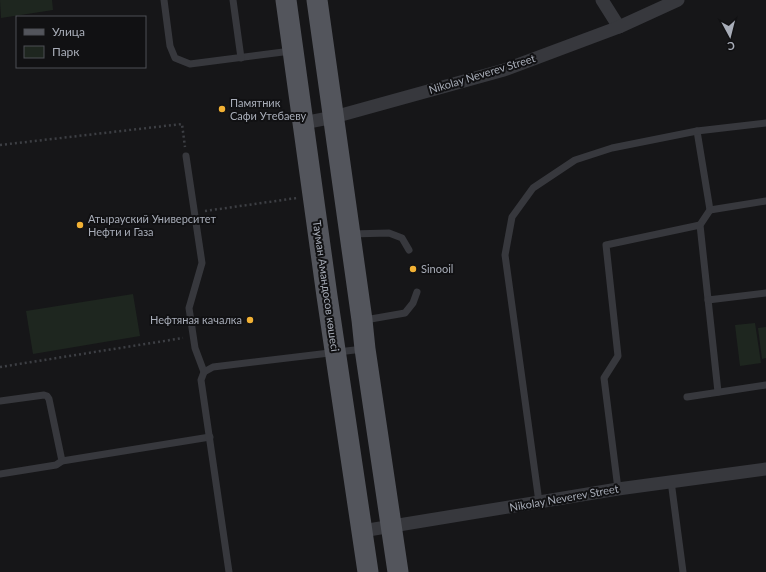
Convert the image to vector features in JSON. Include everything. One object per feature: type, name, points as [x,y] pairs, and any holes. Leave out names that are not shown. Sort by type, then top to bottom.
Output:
[{"type":"main road","name":"Тауман Амандосов көшесі","points":[[286,0],[313,197],[368,572]]},
{"type":"main road","points":[[317,0],[365,349],[398,572]]},
{"type":"street","points":[[602,0],[619,27]]},
{"type":"street","name":"Nikolay Neverev Street","points":[[303,123],[334,117],[504,70],[619,27],[678,0]]},
{"type":"street","name":"Nikolay Neverev Street","points":[[362,531],[618,489],[766,469]]},
{"type":"lane","points":[[164,0],[170,46],[175,58],[190,64],[293,51]]},
{"type":"lane","points":[[233,0],[242,58]]},
{"type":"lane","points":[[540,502],[505,255],[512,217],[533,188],[575,160],[612,148],[697,131],[766,123]]},
{"type":"lane","points":[[697,131],[710,210],[700,226],[718,392]]},
{"type":"lane","points":[[186,156],[202,263],[189,308],[195,348],[204,372]]},
{"type":"lane","points":[[710,210],[766,201]]},
{"type":"lane","points":[[618,489],[604,378],[618,356],[606,245],[700,226]]},
{"type":"lane","points":[[350,234],[389,233],[402,238],[409,250]]},
{"type":"lane","points":[[362,320],[404,313],[413,303],[416,292]]},
{"type":"lane","points":[[708,300],[766,293]]},
{"type":"lane","points":[[229,572],[201,380],[204,372],[213,367],[336,354],[365,349]]},
{"type":"lane","points":[[687,397],[766,385]]},
{"type":"lane","points":[[0,401],[44,395],[47,396],[62,460]]},
{"type":"lane","points":[[0,474],[56,465],[62,460],[210,437]]},
{"type":"lane","points":[[671,481],[683,572]]},
{"type":"path","points":[[0,145],[182,124],[186,156]]},
{"type":"path","points":[[194,212],[276,200],[313,197]]},
{"type":"path","points":[[0,367],[194,336]]},
{"type":"green space","points":[[0,0],[52,0],[53,10],[1,18]]},
{"type":"green space","points":[[133,294],[140,336],[33,354],[26,311]]},
{"type":"green space","points":[[755,323],[761,363],[740,366],[735,325]]},
{"type":"green space","points":[[766,327],[766,358],[762,359],[758,328]]},
{"type":"place","name":"Памятник Сафи Утебаеву","points":[[222,109]]},
{"type":"place","name":"Атырауский Университет Нефти и Газа","points":[[80,225]]},
{"type":"place","name":"Sinooil","points":[[413,269]]},
{"type":"place","name":"Нефтяная качалка","points":[[250,320]]}]
